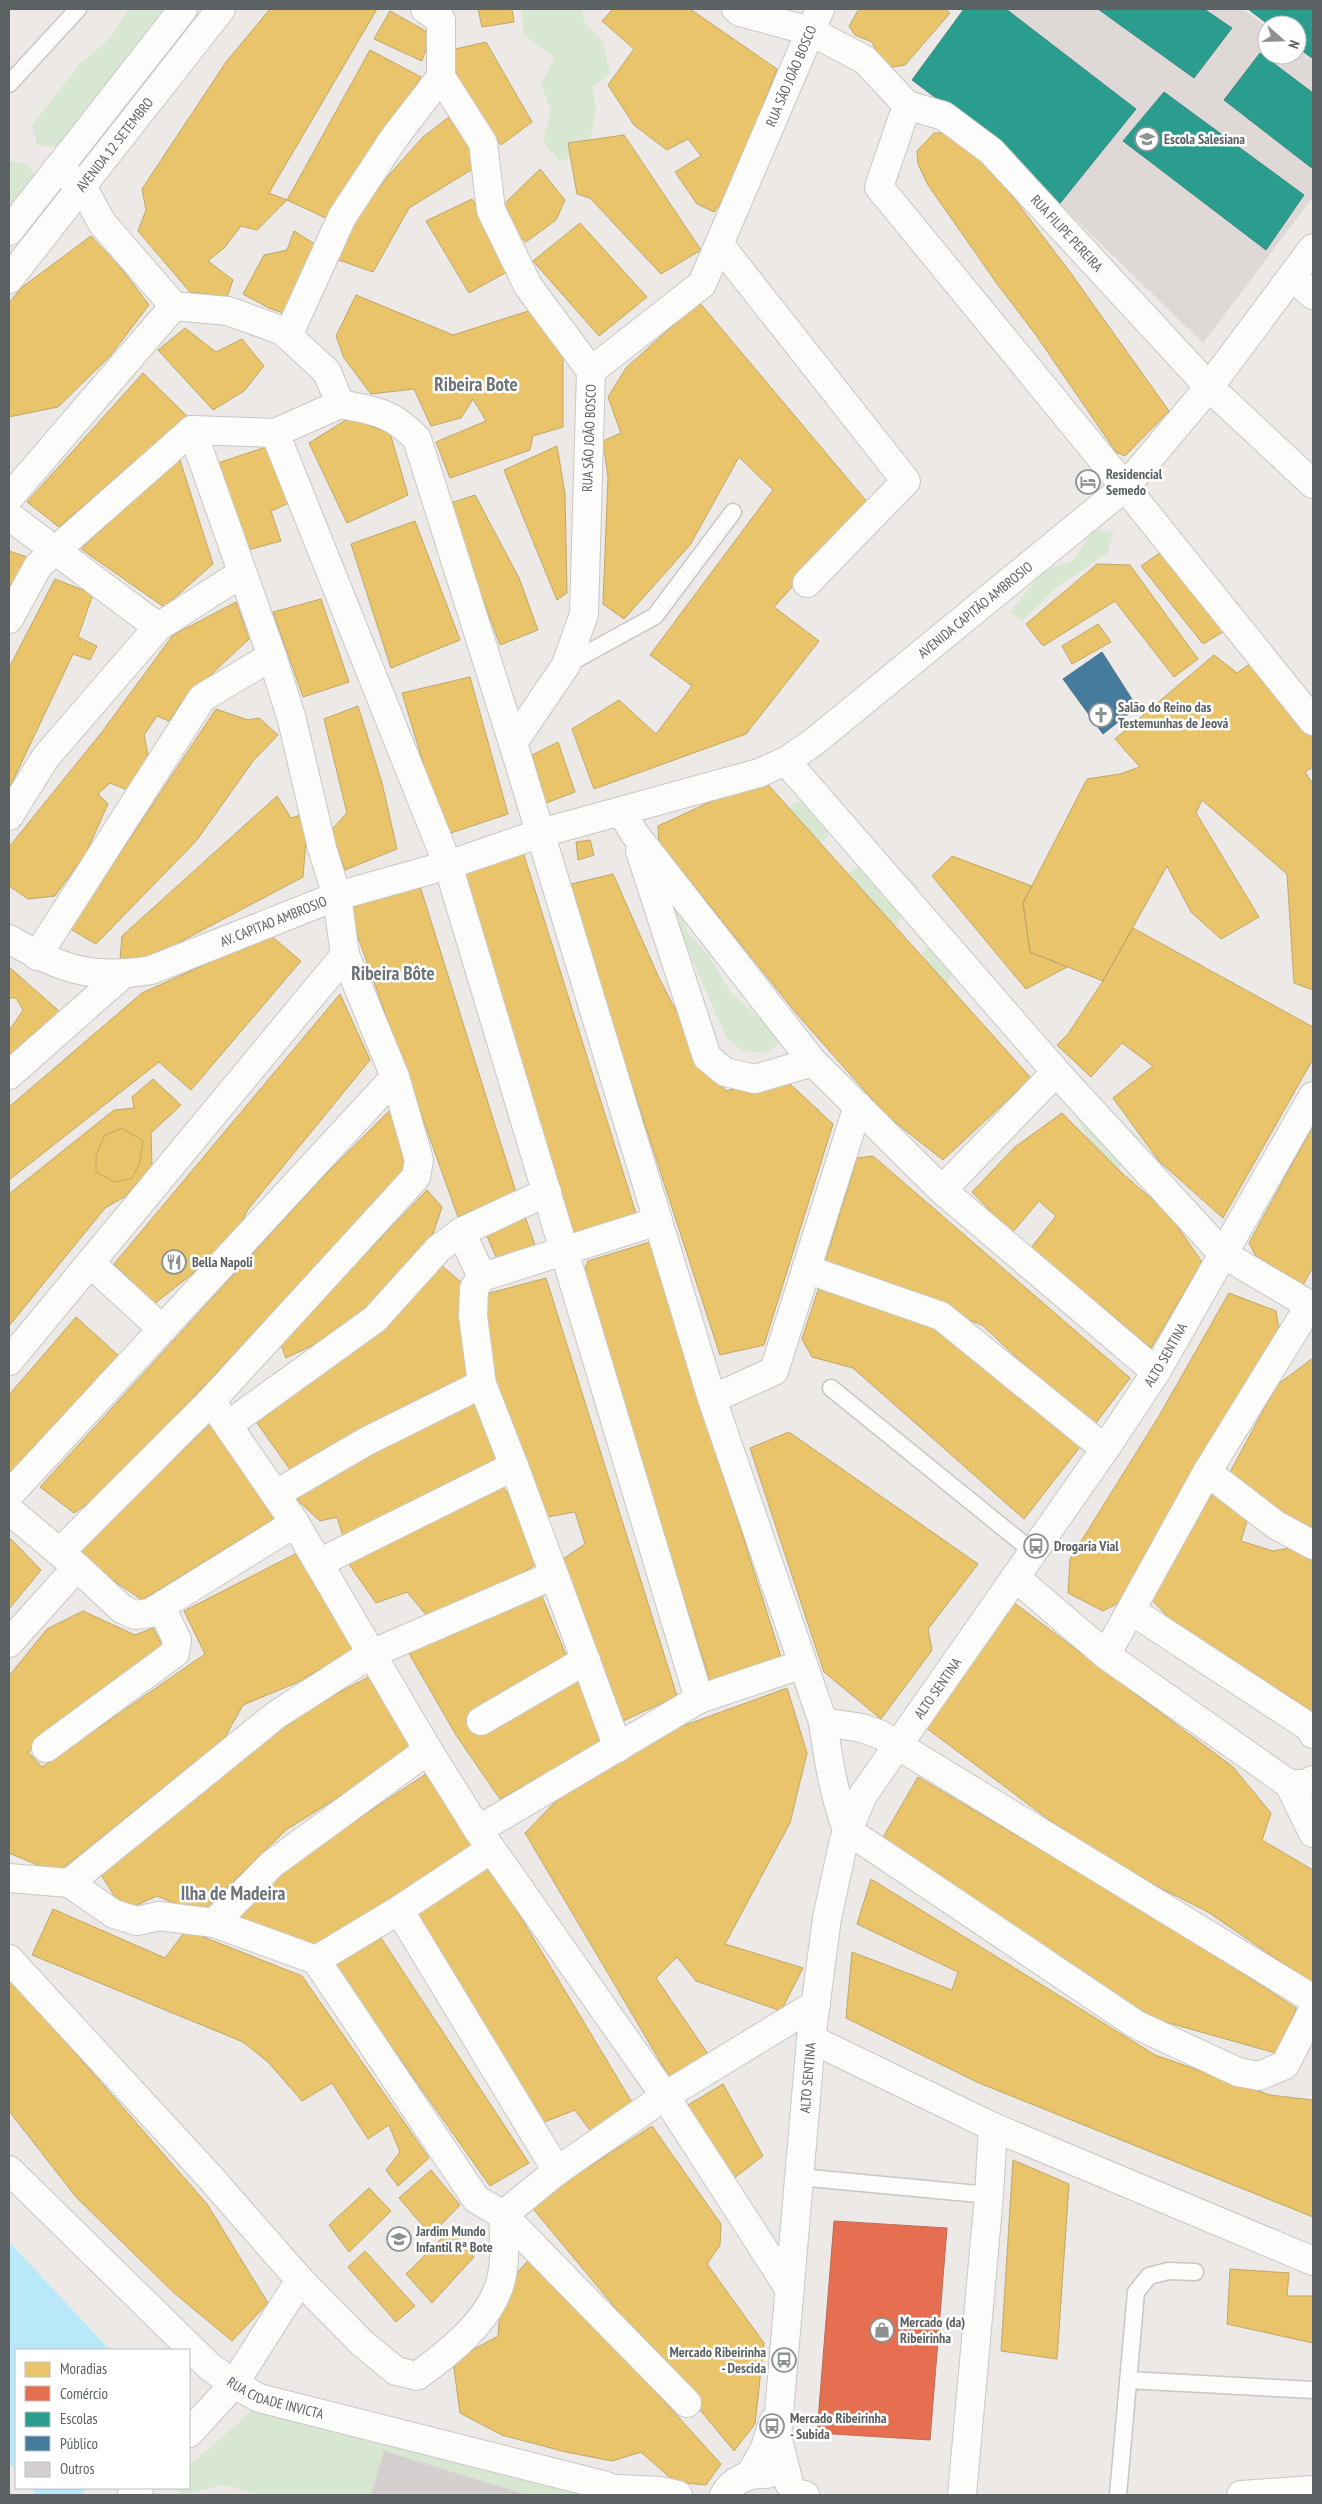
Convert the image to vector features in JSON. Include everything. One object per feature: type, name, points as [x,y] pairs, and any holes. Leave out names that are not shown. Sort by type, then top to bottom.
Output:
[{"type":"street","points":[[9,231],[183,9]]},
{"type":"street","name":"AVENIDA 12 SETEMBRO","points":[[9,279],[221,9]]},
{"type":"street","points":[[425,9],[441,20],[441,77],[483,143],[491,210],[528,286],[590,371]]},
{"type":"street","points":[[736,9],[740,12],[815,20],[865,60],[906,105],[879,187],[1125,487],[1313,721]]},
{"type":"street","name":"RUA SÃO JOÃO BOSCO","points":[[513,743],[566,665],[584,614],[590,371],[702,284],[815,20]]},
{"type":"street","points":[[288,336],[342,217],[394,138],[441,77]]},
{"type":"street","name":"RUA FILIPE PEREIRA","points":[[906,105],[944,116],[991,151],[1209,387],[1313,484]]},
{"type":"street","points":[[57,169],[82,186],[102,223],[174,306],[228,311],[283,331],[327,372],[340,404]]},
{"type":"street","points":[[719,244],[906,481],[806,583]]},
{"type":"street","name":"AVENIDA CAPITÃO AMBROSIO","points":[[541,832],[627,822],[759,773],[786,761],[815,742],[1125,487],[1209,387],[1293,278],[1313,248]]},
{"type":"street","points":[[1293,278],[1313,295]]},
{"type":"street","points":[[9,498],[174,306]]},
{"type":"street","points":[[9,619],[38,566],[192,430],[275,433],[340,404],[383,413],[402,423],[417,439],[513,743],[521,776],[541,832],[712,1399],[823,1722],[837,1803],[848,1830],[1137,2025],[1238,2072],[1259,2076],[1284,2066],[1313,2010]]},
{"type":"street","points":[[9,1643],[69,1559],[416,1177],[419,1160],[395,1077],[345,955],[337,896],[322,848],[292,720],[272,656],[192,430]]},
{"type":"street","points":[[275,433],[448,865],[699,1699]]},
{"type":"street","points":[[9,516],[19,526],[56,550],[158,627]]},
{"type":"street","points":[[9,816],[45,758],[158,627],[242,572]]},
{"type":"street","points":[[38,956],[202,698],[272,656]]},
{"type":"street","points":[[786,761],[1056,1072],[1223,1254],[1312,1304],[1207,1472],[1132,1611],[1106,1655]]},
{"type":"street","points":[[627,822],[813,1062],[942,1190],[1156,1372]]},
{"type":"street","points":[[627,822],[708,1057],[725,1072],[755,1079],[813,1062]]},
{"type":"street","name":"AV. CAPITAO AMBROSIO","points":[[9,939],[38,956],[76,971],[122,975],[151,970],[337,896],[448,865],[541,832]]},
{"type":"street","points":[[9,1361],[345,955]]},
{"type":"street","points":[[10,1073],[122,975]]},
{"type":"street","points":[[942,1190],[1056,1072]]},
{"type":"street","points":[[295,1523],[161,1607],[150,1613],[136,1615],[122,1609],[69,1559],[10,1510],[162,1329],[395,1077]]},
{"type":"street","name":"ALTO SENTINA","points":[[798,2492],[777,2436],[811,2039],[827,1918],[848,1830],[863,1795],[1105,1449],[1156,1372],[1313,1096]]},
{"type":"street","points":[[712,1399],[774,1371],[858,1106]]},
{"type":"street","points":[[228,1424],[375,1319],[438,1249],[461,1232],[547,1192]]},
{"type":"street","points":[[618,1748],[482,1384],[474,1316],[474,1288],[482,1277],[658,1221]]},
{"type":"street","points":[[461,1232],[482,1277]]},
{"type":"street","points":[[90,1263],[162,1329]]},
{"type":"street","points":[[806,1269],[941,1316],[1105,1449]]},
{"type":"street","points":[[276,1494],[367,1441],[482,1384]]},
{"type":"street","points":[[211,1401],[295,1523],[428,1750],[484,1840],[665,2096],[790,2290]]},
{"type":"street","points":[[319,1563],[514,1466]]},
{"type":"street","points":[[1207,1472],[1276,1525],[1313,1545]]},
{"type":"street","points":[[69,1883],[276,1715],[371,1654],[554,1575]]},
{"type":"street","points":[[1015,1577],[1106,1655],[1301,1782],[1313,1834]]},
{"type":"street","points":[[46,1748],[175,1652],[177,1640],[161,1607]]},
{"type":"street","points":[[1132,1611],[1309,1727],[1313,1734]]},
{"type":"street","points":[[481,1721],[586,1660]]},
{"type":"street","points":[[316,1960],[399,1910],[484,1840],[618,1748],[699,1699],[804,1664]]},
{"type":"street","points":[[823,1722],[862,1728],[881,1735],[1313,1999]]},
{"type":"street","points":[[214,1924],[272,1864],[428,1750]]},
{"type":"street","points":[[9,1878],[69,1883],[114,1914],[137,1921],[160,1916],[214,1924],[316,1960],[476,2199],[503,2215],[687,2403]]},
{"type":"street","points":[[399,1910],[557,2171]]},
{"type":"street","points":[[9,1959],[209,2176],[300,2280],[362,2343],[396,2371],[417,2376],[439,2360],[480,2320],[497,2292],[505,2250],[503,2215]]},
{"type":"street","points":[[503,2215],[557,2171],[665,2096],[816,2004]]},
{"type":"street","points":[[811,2039],[993,2126],[1313,2261]]},
{"type":"street","points":[[962,2495],[989,2195],[993,2126]]},
{"type":"street","name":"RUA CIDADE INVICTA","points":[[9,2170],[210,2367],[234,2384],[259,2398],[624,2492],[647,2490],[678,2495]]},
{"type":"street","points":[[190,2432],[234,2384],[300,2280]]},
{"type":"street","name":"ALTO SENTINA","points":[[750,2475],[771,2434],[784,2360]]},
{"type":"street","points":[[722,2494],[737,2481],[750,2475],[764,2474],[773,2476],[798,2492]]},
{"type":"street","points":[[1241,2495],[1313,2490]]},
{"type":"lane","points":[[9,84],[78,9]]},
{"type":"lane","points":[[566,665],[654,616],[733,512]]},
{"type":"lane","points":[[831,1388],[1032,1551]]},
{"type":"lane","points":[[799,2177],[989,2195]]},
{"type":"lane","points":[[1118,2495],[1136,2292],[1148,2276],[1168,2271],[1195,2272]]},
{"type":"lane","points":[[1128,2380],[1313,2390]]},
{"type":"shaded area","name":"Escola Salesiana","points":[[959,9],[1243,9],[1257,20],[1257,65],[1307,65],[1307,56],[1313,61],[1313,197],[1203,343],[1064,208],[912,80],[962,11]]},
{"type":"green space","points":[[128,9],[166,9],[81,130],[56,147],[37,145],[32,125],[79,65],[110,38]]},
{"type":"green space","points":[[522,9],[582,9],[584,22],[603,42],[610,73],[592,88],[596,110],[589,147],[561,162],[543,143],[551,110],[541,84],[555,58],[524,35]]},
{"type":"green space","points":[[9,161],[27,163],[37,180],[9,222]]},
{"type":"green space","points":[[1093,529],[1114,533],[1107,553],[1055,589],[1022,621],[1010,612],[1043,571],[1074,560]]},
{"type":"green space","points":[[829,793],[841,805],[825,840],[807,848],[782,823],[794,803]]},
{"type":"green space","points":[[888,857],[920,888],[896,926],[852,918],[841,891],[851,870]]},
{"type":"green space","points":[[674,897],[688,933],[709,956],[731,993],[769,1026],[781,1040],[768,1053],[742,1051],[726,1037],[684,940],[663,929],[650,915]]},
{"type":"green space","points":[[950,927],[965,948],[947,985],[930,980],[916,964],[925,949]]},
{"type":"green space","points":[[1094,1093],[1120,1122],[1141,1139],[1116,1172],[1095,1151],[1078,1120]]},
{"type":"green space","points":[[255,2408],[595,2495],[261,2495],[224,2485],[181,2495],[177,2489],[190,2489],[190,2465]]},
{"type":"water","points":[[9,2242],[109,2349],[15,2349],[15,2470],[9,2462]]},
{"type":"water","points":[[32,2489],[86,2489],[80,2495],[37,2495]]},
{"type":"building: Moradias","points":[[270,9],[377,9],[269,193],[287,200],[257,230],[241,226],[224,248],[208,261],[233,280],[227,297],[190,292],[138,231],[146,210],[142,189],[226,62]]},
{"type":"building: Moradias","points":[[478,9],[512,9],[514,22],[482,27]]},
{"type":"building: Moradias","points":[[613,9],[690,9],[777,69],[730,190],[714,212],[697,204],[675,172],[701,156],[688,139],[667,150],[634,125],[608,85],[634,49],[602,21]]},
{"type":"building: Moradias","points":[[859,9],[945,9],[950,13],[905,65],[893,67],[880,59],[872,42],[855,35],[849,26]]},
{"type":"building: Moradias","points":[[390,11],[431,34],[422,61],[374,39]]},
{"type":"building: Moradias","points":[[486,42],[532,122],[501,145],[458,82],[451,50]]},
{"type":"building: Moradias","points":[[370,50],[421,77],[330,220],[287,200]]},
{"type":"building: Moradias","points":[[454,113],[484,162],[409,208],[373,272],[336,259],[355,219],[389,175],[423,137]]},
{"type":"building: Moradias","points":[[934,133],[946,133],[990,167],[1070,272],[1169,411],[1125,456],[1116,452],[1036,335],[998,285],[928,185],[918,164],[917,151]]},
{"type":"building: Moradias","points":[[624,135],[701,250],[661,274],[590,198],[577,194],[568,143]]},
{"type":"building: Moradias","points":[[540,169],[565,200],[556,220],[526,242],[499,219],[501,207]]},
{"type":"building: Moradias","points":[[472,199],[514,268],[469,293],[426,221]]},
{"type":"building: Moradias","points":[[580,223],[647,297],[599,336],[533,261]]},
{"type":"building: Moradias","points":[[294,231],[318,246],[286,314],[269,308],[243,294],[264,255],[287,250]]},
{"type":"building: Moradias","points":[[91,236],[124,272],[149,305],[110,356],[58,407],[9,417],[9,303],[21,288]]},
{"type":"building: Moradias","points":[[356,295],[453,335],[541,307],[563,356],[563,427],[533,436],[530,450],[450,478],[436,442],[486,421],[473,399],[461,418],[431,426],[414,389],[371,394],[344,358],[336,336]]},
{"type":"building: Moradias","points":[[699,302],[868,503],[774,607],[819,641],[746,734],[594,789],[572,729],[619,700],[656,734],[692,686],[650,655],[773,490],[739,457],[690,545],[624,619],[603,604],[608,477],[603,441],[621,433],[608,397],[626,368]]},
{"type":"building: Moradias","points":[[185,328],[216,352],[242,339],[264,366],[244,391],[213,410],[158,350]]},
{"type":"building: Moradias","points":[[143,373],[187,416],[59,527],[27,502]]},
{"type":"building: Moradias","points":[[349,418],[390,433],[408,495],[347,523],[309,443]]},
{"type":"building: Moradias","points":[[557,446],[565,494],[567,593],[557,600],[504,470]]},
{"type":"building: Moradias","points":[[266,447],[289,503],[271,511],[281,541],[244,551],[218,463]]},
{"type":"building: Moradias","points":[[179,457],[213,564],[164,607],[81,549]]},
{"type":"building: Moradias","points":[[475,495],[519,578],[538,630],[500,645],[448,504]]},
{"type":"building: Moradias","points":[[415,521],[460,640],[391,668],[351,544]]},
{"type":"building: Moradias","points":[[1164,550],[1231,627],[1203,644],[1141,566]]},
{"type":"building: Moradias","points":[[9,551],[27,557],[9,591]]},
{"type":"building: Moradias","points":[[1097,564],[1130,565],[1198,659],[1174,677],[1115,601],[1043,646],[1026,624]]},
{"type":"building: Moradias","points":[[55,579],[93,594],[78,637],[97,646],[90,660],[73,654],[9,789],[9,668]]},
{"type":"building: Moradias","points":[[321,599],[349,682],[303,697],[273,612]]},
{"type":"building: Moradias","points":[[236,602],[249,639],[181,703],[169,721],[157,716],[144,735],[149,760],[130,791],[110,783],[98,794],[108,804],[86,853],[55,896],[28,899],[9,886],[9,847],[102,732],[173,635]]},
{"type":"building: Moradias","points":[[1098,624],[1111,642],[1072,664],[1062,646]]},
{"type":"building: Moradias","points":[[1214,655],[1237,673],[1254,661],[1313,739],[1313,767],[1305,772],[1313,784],[1313,990],[1294,983],[1287,874],[1202,800],[1196,813],[1259,917],[1221,939],[1191,912],[1167,866],[1103,981],[1030,952],[1023,903],[1087,779],[1120,774],[1140,767],[1115,739]]},
{"type":"building: Moradias","points":[[470,677],[508,814],[445,835],[402,693]]},
{"type":"building: Moradias","points":[[358,706],[382,783],[397,849],[345,870],[331,830],[347,813],[324,719]]},
{"type":"building: Moradias","points":[[216,709],[248,720],[259,718],[278,735],[253,761],[197,840],[96,944],[70,929]]},
{"type":"building: Moradias","points":[[558,742],[575,792],[546,803],[532,755]]},
{"type":"building: Moradias","points":[[762,778],[1031,1078],[943,1160],[886,1115],[796,1013],[659,842],[658,826]]},
{"type":"building: Moradias","points":[[277,796],[291,818],[301,815],[306,840],[303,877],[144,961],[120,960],[122,936]]},
{"type":"building: Moradias","points":[[590,840],[594,855],[578,860],[576,842]]},
{"type":"building: Moradias","points":[[523,852],[638,1220],[580,1239],[568,1231],[456,869]]},
{"type":"building: Moradias","points":[[952,856],[1032,886],[1023,903],[1030,952],[1067,967],[1026,989],[932,876]]},
{"type":"building: Moradias","points":[[613,874],[659,978],[699,1055],[726,1091],[760,1082],[789,1083],[833,1124],[764,1345],[720,1355],[567,885]]},
{"type":"building: Moradias","points":[[419,883],[516,1192],[458,1217],[348,909]]},
{"type":"building: Moradias","points":[[1133,928],[1313,1027],[1313,1059],[1223,1218],[1159,1161],[1113,1098],[1153,1066],[1122,1043],[1091,1077],[1057,1045],[1068,1034],[1103,981]]},
{"type":"building: Moradias","points":[[270,935],[301,961],[191,1090],[159,1062],[9,1180],[9,1107],[142,993]]},
{"type":"building: Moradias","points":[[9,967],[60,1012],[9,1059],[9,1031],[23,1010],[16,998],[9,998]]},
{"type":"building: Moradias","points":[[340,994],[370,1060],[249,1208],[238,1228],[197,1270],[153,1305],[114,1264]]},
{"type":"building: Moradias","points":[[153,1079],[181,1105],[151,1133],[152,1166],[126,1196],[105,1208],[9,1326],[9,1194],[114,1110],[134,1108],[132,1097]]},
{"type":"building: Moradias","points":[[391,1109],[408,1170],[388,1186],[300,1285],[101,1494],[74,1513],[40,1487],[321,1179]]},
{"type":"building: Moradias","points":[[1062,1113],[1124,1175],[1168,1213],[1202,1262],[1151,1348],[1084,1292],[1027,1253],[1056,1216],[1039,1201],[1012,1233],[972,1192],[1015,1147]]},
{"type":"building: Moradias","points":[[1313,1126],[1313,1267],[1303,1285],[1256,1256],[1249,1243]]},
{"type":"building: Moradias","points":[[122,1128],[143,1141],[140,1162],[132,1178],[115,1182],[96,1172],[96,1155],[105,1135]]},
{"type":"building: Moradias","points":[[873,1156],[1130,1378],[1092,1428],[982,1325],[825,1263],[857,1158]]},
{"type":"building: Moradias","points":[[427,1190],[442,1207],[433,1234],[374,1316],[286,1358],[280,1343]]},
{"type":"building: Moradias","points":[[523,1211],[535,1245],[497,1259],[483,1227]]},
{"type":"building: Moradias","points":[[650,1242],[781,1657],[711,1684],[582,1278],[588,1261]]},
{"type":"building: Moradias","points":[[436,1261],[462,1283],[476,1370],[294,1475],[252,1416]]},
{"type":"building: Moradias","points":[[546,1278],[677,1696],[623,1721],[592,1663],[554,1565],[585,1544],[575,1512],[547,1517],[482,1351],[486,1294]]},
{"type":"building: Moradias","points":[[821,1281],[934,1327],[1080,1447],[1024,1519],[853,1368],[812,1357],[802,1339]]},
{"type":"building: Moradias","points":[[1229,1293],[1276,1311],[1279,1329],[1122,1601],[1103,1611],[1068,1593],[1070,1559],[1159,1416]]},
{"type":"building: Moradias","points":[[76,1317],[119,1356],[12,1473],[9,1470],[9,1395]]},
{"type":"building: Moradias","points":[[1313,1358],[1313,1528],[1277,1511],[1230,1472],[1277,1385]]},
{"type":"building: Moradias","points":[[480,1396],[506,1449],[485,1473],[345,1543],[337,1517],[320,1521],[293,1496],[450,1404]]},
{"type":"building: Moradias","points":[[216,1419],[277,1517],[142,1600],[105,1575],[78,1549]]},
{"type":"building: Moradias","points":[[789,1432],[978,1564],[928,1629],[932,1650],[881,1719],[824,1672],[750,1448]]},
{"type":"building: Moradias","points":[[500,1483],[530,1523],[540,1562],[460,1612],[428,1617],[407,1592],[376,1603],[346,1560]]},
{"type":"building: Moradias","points":[[1214,1494],[1248,1518],[1241,1541],[1273,1551],[1290,1548],[1313,1562],[1313,1712],[1169,1618],[1151,1599],[1195,1511]]},
{"type":"building: Moradias","points":[[11,1539],[41,1570],[9,1609],[9,1542]]},
{"type":"building: Moradias","points":[[299,1552],[360,1646],[296,1683],[243,1705],[224,1739],[57,1873],[9,1853],[9,1676],[47,1629],[83,1611],[135,1635],[153,1628],[163,1647],[28,1752],[42,1767],[205,1654],[184,1611]]},
{"type":"building: Moradias","points":[[541,1594],[568,1660],[608,1739],[500,1799],[456,1735],[407,1650]]},
{"type":"building: Moradias","points":[[1013,1602],[1233,1767],[1271,1813],[1262,1840],[1313,1870],[1313,1984],[1208,1912],[1117,1866],[1048,1819],[925,1727]]},
{"type":"building: Moradias","points":[[380,1671],[418,1747],[286,1830],[200,1914],[157,1896],[124,1911],[100,1873],[252,1750],[319,1703]]},
{"type":"building: Moradias","points":[[787,1688],[807,1753],[790,1823],[725,1944],[803,1968],[781,2011],[696,1981],[677,1957],[656,1978],[708,2054],[670,2078],[525,1833],[566,1791],[669,1731]]},
{"type":"building: Moradias","points":[[432,1770],[476,1852],[309,1949],[228,1923],[290,1864]]},
{"type":"building: Moradias","points":[[918,1777],[1168,1925],[1296,2008],[1279,2054],[1137,2014],[882,1839]]},
{"type":"building: Moradias","points":[[487,1861],[633,2104],[592,2133],[575,2110],[537,2125],[413,1913]]},
{"type":"building: Moradias","points":[[871,1879],[1155,2055],[1270,2095],[1313,2100],[1313,2217],[979,2083],[846,2018],[852,1952],[952,1990],[958,1972],[857,1924]]},
{"type":"building: Moradias","points":[[53,1909],[165,1958],[186,1930],[302,1976],[429,2158],[398,2186],[386,2170],[400,2152],[389,2125],[368,2139],[332,2083],[302,2101],[268,2062],[243,2042],[32,1955]]},
{"type":"building: Moradias","points":[[381,1938],[529,2163],[490,2186],[334,1965]]},
{"type":"building: Moradias","points":[[9,1977],[207,2204],[268,2303],[232,2341],[173,2292],[76,2197],[9,2111]]},
{"type":"building: Moradias","points":[[723,2084],[763,2156],[725,2185],[678,2111]]},
{"type":"building: Moradias","points":[[652,2126],[721,2224],[720,2245],[707,2264],[764,2343],[755,2424],[734,2451],[530,2205]]},
{"type":"building: Moradias","points":[[1013,2160],[1069,2184],[1057,2359],[1001,2351]]},
{"type":"building: Moradias","points":[[431,2170],[460,2205],[431,2235],[399,2198]]},
{"type":"building: Moradias","points":[[369,2188],[391,2211],[349,2252],[329,2225]]},
{"type":"building: Moradias","points":[[450,2230],[474,2257],[432,2303],[406,2274]]},
{"type":"building: Moradias","points":[[365,2251],[415,2306],[396,2322],[348,2267]]},
{"type":"building: Moradias","points":[[532,2256],[721,2464],[706,2485],[675,2482],[641,2452],[612,2461],[566,2452],[502,2435],[460,2413],[453,2361],[498,2336],[500,2311],[512,2279]]},
{"type":"building: Moradias","points":[[1230,2269],[1289,2273],[1287,2296],[1313,2296],[1313,2343],[1227,2324]]},
{"type":"building: Comércio","name":"Mercado (da) Ribeirinha","points":[[834,2221],[947,2228],[930,2440],[817,2433]]},
{"type":"building: Escolas","points":[[964,9],[1006,9],[1136,109],[1057,207],[1002,147],[912,80]]},
{"type":"building: Escolas","points":[[1098,9],[1204,9],[1232,28],[1194,78]]},
{"type":"building: Escolas","points":[[1248,9],[1313,9],[1313,59],[1307,54],[1307,15],[1257,16]]},
{"type":"building: Escolas","points":[[1257,57],[1257,65],[1276,65],[1313,93],[1313,169],[1224,100]]},
{"type":"building: Escolas","points":[[1164,92],[1304,195],[1266,250],[1123,141]]},
{"type":"building: Público","points":[[1102,652],[1137,707],[1103,734],[1063,679]]},
{"type":"building: Outros","points":[[384,2451],[528,2495],[371,2495]]},
{"type":"place","name":"Escola Salesiana","points":[[1147,139]]},
{"type":"place","name":"Residencial Semedo","points":[[1088,482]]},
{"type":"place","name":"Salão do Reino das Testemunhas de Jeová","points":[[1101,715]]},
{"type":"place","name":"Bella Napoli","points":[[174,1262]]},
{"type":"place","name":"Drogaria Vial","points":[[1036,1546]]},
{"type":"place","name":"Jardim Mundo Infantil Rª Bote","points":[[399,2239]]},
{"type":"place","name":"Mercado (da) Ribeirinha","points":[[882,2330]]},
{"type":"place","name":"Mercado Ribeirinha - Descida","points":[[784,2360]]},
{"type":"place","name":"Mercado Ribeirinha - Subida","points":[[772,2426]]},
{"type":"district","name":"Ribeira Bote","points":[[476,384]]},
{"type":"district","name":"Ribeira Bôte","points":[[393,973]]},
{"type":"district","name":"Ilha de Madeira","points":[[233,1893]]}]
